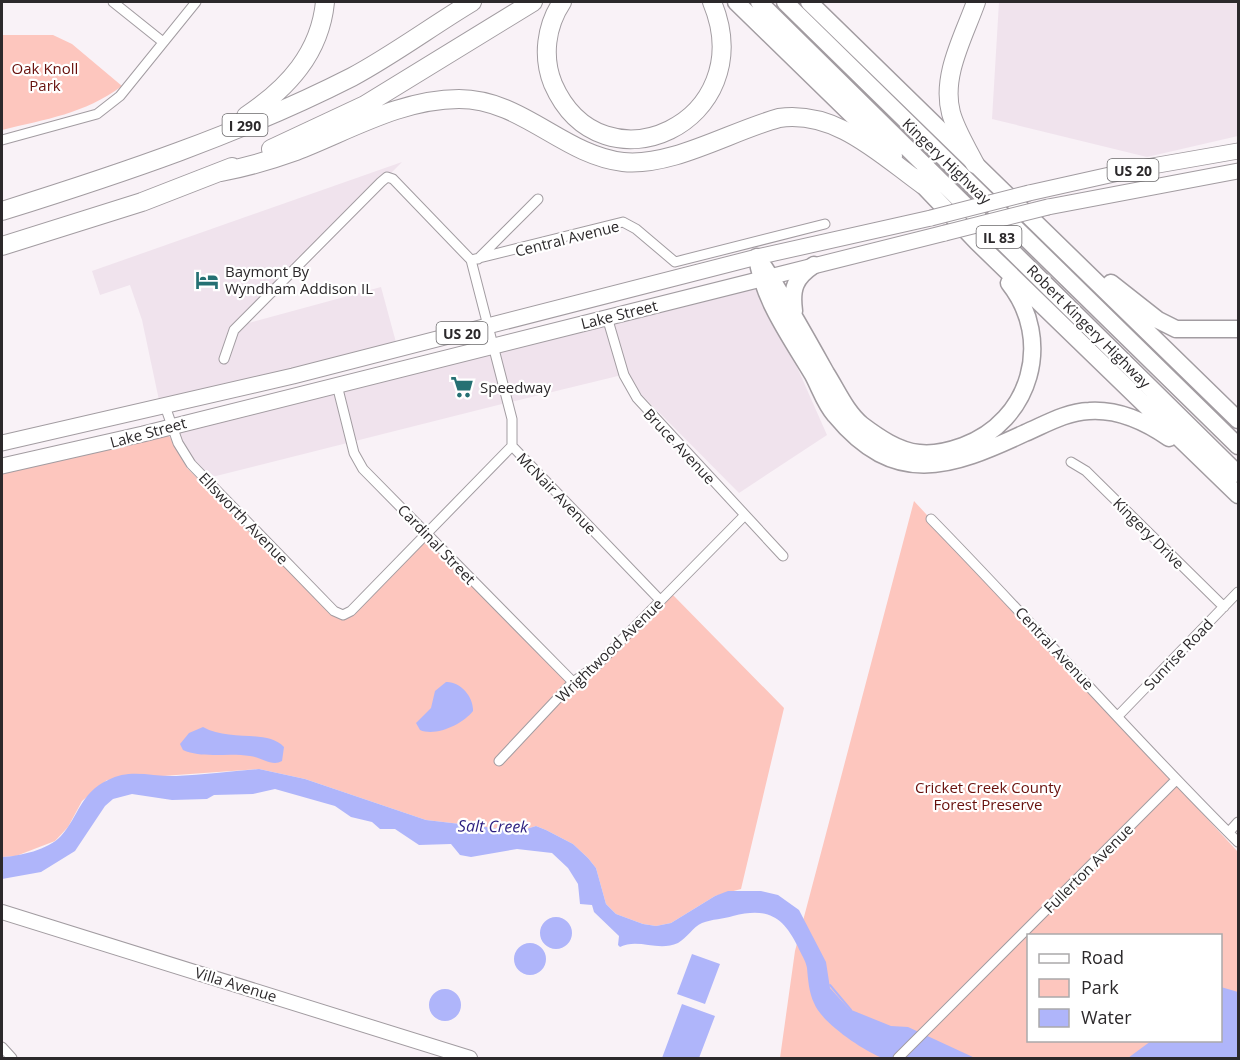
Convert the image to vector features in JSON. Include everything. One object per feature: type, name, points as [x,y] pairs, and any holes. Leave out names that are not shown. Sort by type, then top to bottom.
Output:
[{"type":"highway","points":[[212,140],[258,108],[302,66],[321,29],[325,2]]},
{"type":"highway","name":"I 290","points":[[2,211],[212,140],[352,76],[472,2]]},
{"type":"highway","name":"I 290","points":[[2,246],[131,206],[222,172],[364,105],[532,2]]},
{"type":"highway","points":[[562,2],[553,18],[546,47],[550,77],[558,94],[577,118],[589,128],[614,137],[630,139],[646,138],[674,129],[697,112],[705,101],[717,76],[722,45],[721,28],[712,2]]},
{"type":"highway","points":[[736,2],[923,185],[977,242],[1239,495]]},
{"type":"highway","name":"Robert Kingery Highway","points":[[759,2],[1239,474]]},
{"type":"highway","name":"Kingery Highway","points":[[784,2],[1239,446]]},
{"type":"highway","points":[[809,2],[1239,420]]},
{"type":"highway","points":[[975,164],[951,114],[948,87],[952,69],[976,2]]},
{"type":"highway","points":[[222,172],[258,164],[404,108],[459,99],[505,107],[585,150],[623,162],[663,158],[779,118],[792,116],[820,120],[856,137],[923,185]]},
{"type":"highway","points":[[1044,231],[1158,320],[1176,328],[1239,329]]},
{"type":"highway","points":[[765,277],[795,318],[851,414],[878,436],[917,453],[947,452],[975,442],[1003,422],[1017,405],[1028,380],[1034,348],[1022,301],[977,242]]},
{"type":"highway","points":[[757,257],[833,413],[852,434],[890,460],[920,466],[959,461],[1059,418],[1074,413],[1100,410],[1132,418],[1168,438],[1239,501]]},
{"type":"highway","points":[[795,318],[793,285],[797,278],[814,265]]},
{"type":"main road","name":"Lake Street","points":[[2,443],[489,327],[757,257],[1141,168],[1239,151]]},
{"type":"main road","name":"Lake Street","points":[[2,466],[494,347],[1048,207],[1239,171]]},
{"type":"main road","name":"Villa Avenue","points":[[2,912],[470,1059]]},
{"type":"street","points":[[113,2],[163,42]]},
{"type":"street","points":[[2,140],[97,114],[120,96],[196,2]]},
{"type":"street","points":[[224,359],[234,330],[387,177],[403,187],[474,259],[538,199]]},
{"type":"street","name":"Central Avenue","points":[[474,259],[623,222],[636,229],[675,262],[825,224]]},
{"type":"street","name":"McNair Avenue","points":[[474,259],[512,418],[512,446],[660,600]]},
{"type":"street","name":"Bruce Avenue","points":[[608,317],[624,375],[637,398],[783,556]]},
{"type":"street","name":"Cardinal Street","points":[[336,385],[354,453],[363,469],[573,682]]},
{"type":"street","name":"Ellsworth Avenue","points":[[165,406],[178,443],[192,464],[334,611],[343,615],[351,611],[427,533]]},
{"type":"street","points":[[427,533],[512,446]]},
{"type":"street","name":"Kingery Drive","points":[[1071,462],[1086,471],[1224,607]]},
{"type":"street","name":"Wrightwood Avenue","points":[[499,761],[573,682],[596,666],[745,515]]},
{"type":"street","name":"Central Avenue","points":[[931,519],[1176,780],[1239,842]]},
{"type":"street","name":"Sunrise Road","points":[[1118,716],[1239,592]]},
{"type":"street","name":"Fullerton Avenue","points":[[898,1059],[1176,780]]},
{"type":"street","points":[[1228,832],[1239,822]]},
{"type":"street","points":[[2,1047],[12,1059]]},
{"type":"shaded area","points":[[999,2],[1238,2],[1238,136],[1147,157],[992,119]]},
{"type":"shaded area","points":[[402,162],[241,325],[381,287],[397,346],[160,405],[142,320],[130,285],[100,295],[92,271]]},
{"type":"shaded area","points":[[759,281],[827,435],[739,493],[622,375],[511,402],[495,348]]},
{"type":"shaded area","points":[[492,349],[506,403],[208,478],[194,463],[175,427]]},
{"type":"green space","name":"Oak Knoll Park","points":[[2,35],[53,35],[72,44],[122,86],[79,109],[2,130]]},
{"type":"green space","points":[[165,434],[170,437],[187,468],[338,618],[351,616],[426,539],[563,677],[586,678],[600,668],[671,593],[784,708],[741,889],[715,896],[671,923],[656,926],[643,924],[616,914],[606,904],[596,868],[588,858],[573,844],[546,830],[536,826],[520,831],[426,820],[305,779],[259,769],[107,780],[82,801],[68,827],[55,841],[16,856],[2,857],[2,471]]},
{"type":"green space","name":"Cricket Creek County Forest Preserve","points":[[914,501],[1238,852],[1238,1058],[780,1058],[795,951]]},
{"type":"water","points":[[446,682],[456,684],[469,695],[473,711],[449,728],[434,732],[420,730],[416,723],[431,708],[435,691]]},
{"type":"water","points":[[203,727],[224,734],[268,738],[284,747],[282,761],[274,763],[250,756],[207,755],[183,750],[180,744],[189,733]]},
{"type":"water","points":[[259,769],[305,779],[426,820],[520,831],[536,826],[546,830],[573,844],[588,858],[596,868],[606,904],[616,914],[643,924],[656,926],[671,923],[715,896],[728,891],[761,891],[778,895],[799,910],[826,962],[830,988],[849,1009],[891,1026],[908,1027],[975,1058],[887,1058],[872,1053],[853,1041],[833,1026],[818,1010],[811,995],[803,958],[792,936],[780,921],[773,917],[765,914],[745,913],[702,923],[681,941],[671,945],[634,944],[620,947],[618,945],[619,936],[594,912],[592,905],[580,904],[578,884],[568,868],[552,853],[517,849],[471,857],[460,855],[451,844],[419,845],[395,829],[380,829],[372,822],[351,817],[335,806],[275,789],[253,794],[214,795],[207,799],[172,800],[132,794],[113,799],[105,806],[75,851],[41,872],[2,879],[2,857],[33,851],[55,841],[67,828],[91,791],[116,776],[133,774],[167,776]]},
{"type":"water","points":[[556,917],[567,922],[572,933],[567,944],[556,949],[545,944],[540,933],[545,922]]},
{"type":"water","points":[[530,943],[541,948],[546,959],[541,970],[530,975],[519,970],[514,959],[519,948]]},
{"type":"water","points":[[692,954],[720,964],[705,1004],[677,994]]},
{"type":"water","points":[[1222,987],[1238,992],[1238,1058],[1128,1058],[1150,1042],[1222,1042]]},
{"type":"water","points":[[445,989],[456,994],[461,1005],[456,1016],[445,1021],[434,1016],[429,1005],[434,994]]},
{"type":"water","points":[[682,1004],[715,1016],[699,1058],[662,1058]]},
{"type":"waterway","name":"Salt Creek","points":[[830,985],[851,1010]]},
{"type":"place","name":"Baymont By Wyndham Addison IL","points":[[207,280]]},
{"type":"place","name":"Speedway","points":[[462,387]]}]
